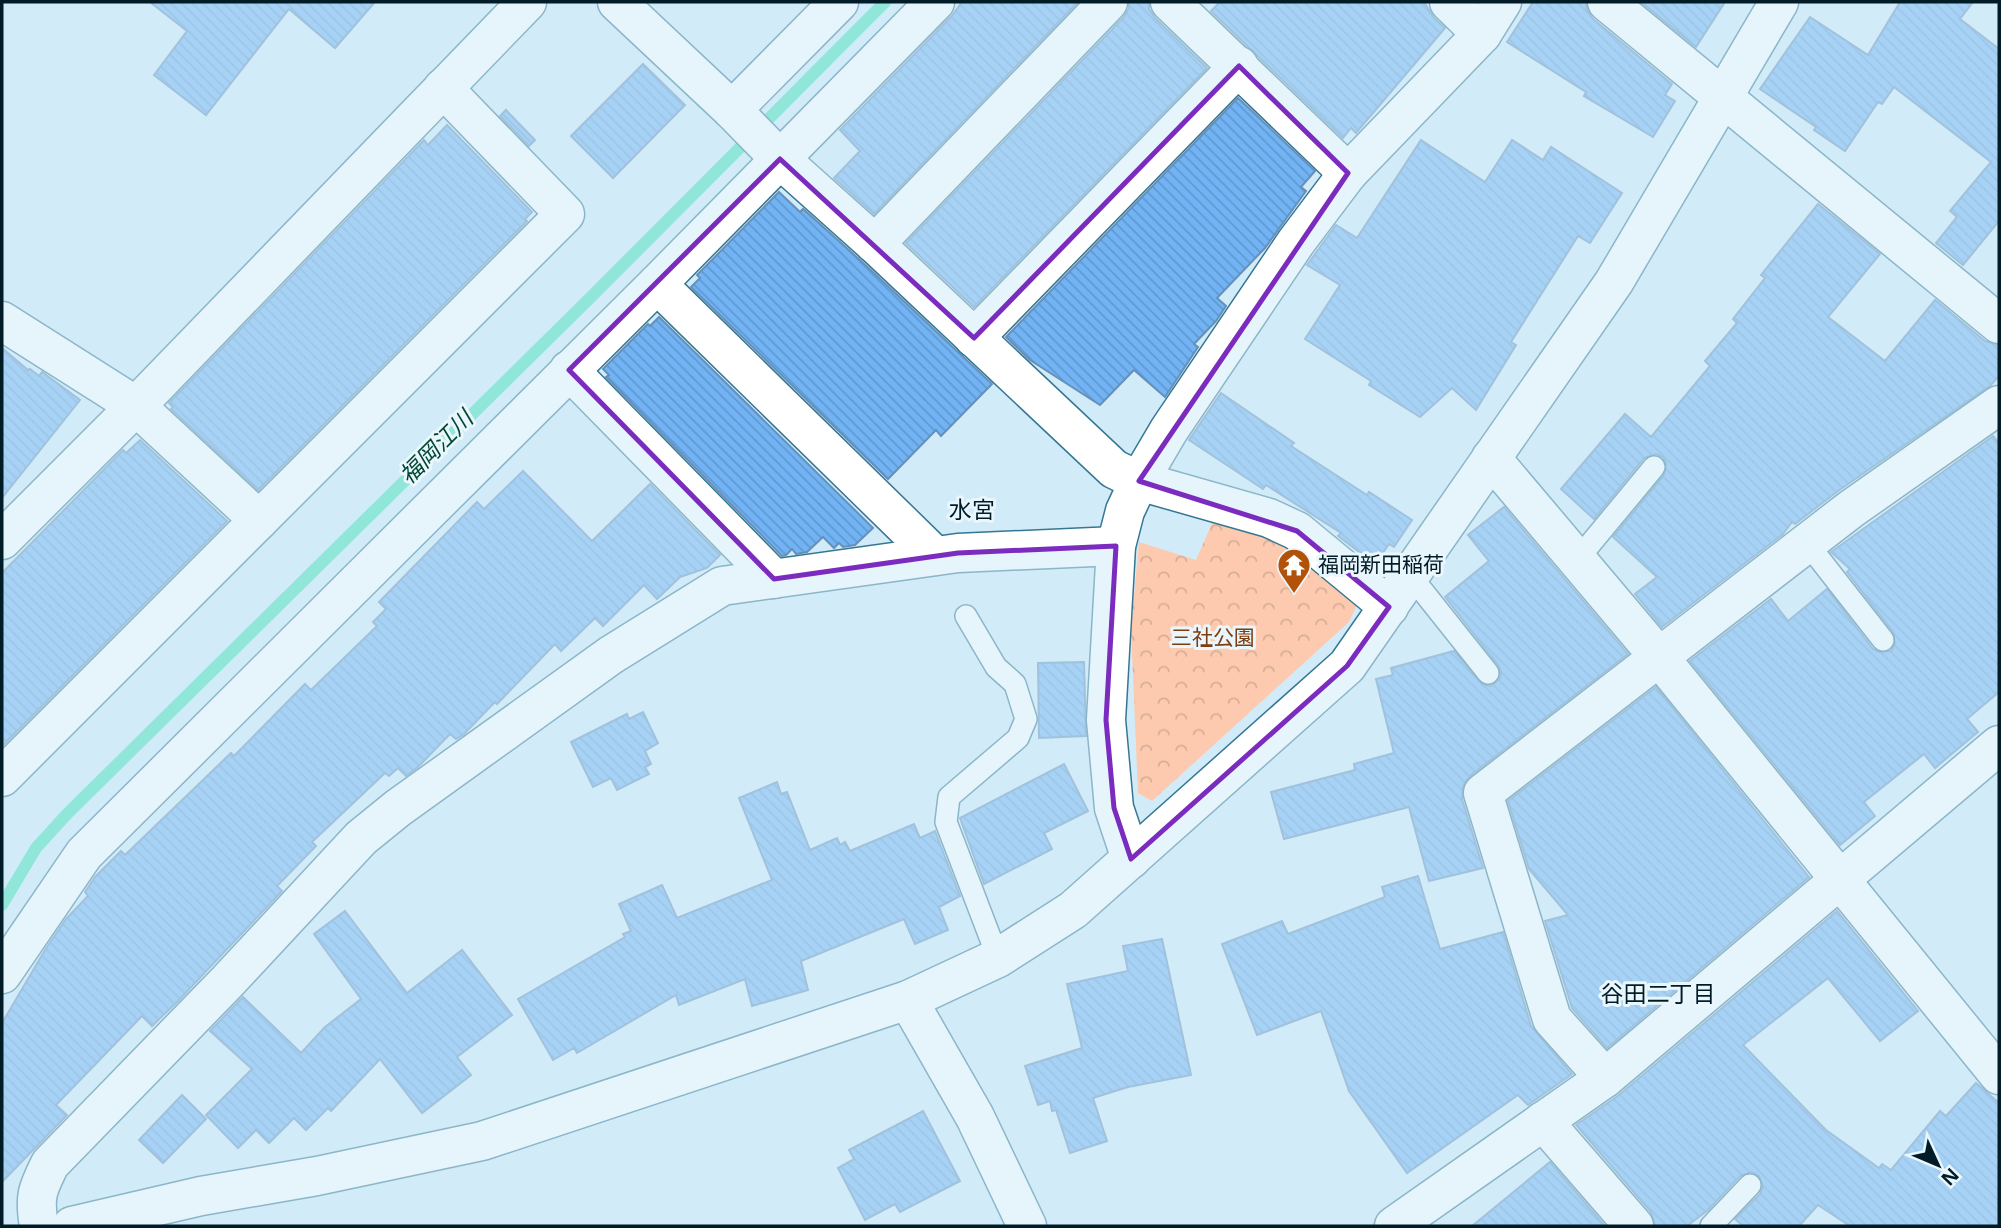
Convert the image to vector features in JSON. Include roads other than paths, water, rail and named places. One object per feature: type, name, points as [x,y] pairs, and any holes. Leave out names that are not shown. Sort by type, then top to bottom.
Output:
[{"type":"street","points":[[3,537],[136,407],[527,2]]},
{"type":"street","points":[[617,2],[1114,470],[1139,481],[1269,518],[1297,531],[1389,607]]},
{"type":"street","points":[[2,974],[83,854],[657,284],[839,2]]},
{"type":"street","points":[[755,133],[934,2]]},
{"type":"street","points":[[875,244],[1108,2]]},
{"type":"street","points":[[1170,2],[1348,173]]},
{"type":"street","points":[[1449,2],[1482,34]]},
{"type":"street","points":[[1131,859],[1114,808],[1106,720],[1116,546],[1125,511],[1169,430],[1289,253],[1348,173],[1482,34],[1502,2]]},
{"type":"street","points":[[1608,2],[1999,324]]},
{"type":"street","points":[[72,1226],[201,1196],[482,1141],[908,1000],[998,958],[1073,910],[1347,666],[1614,282],[1779,2]]},
{"type":"street","points":[[974,338],[1239,66]]},
{"type":"street","points":[[2,777],[565,214],[443,88]]},
{"type":"street","points":[[657,284],[935,556]]},
{"type":"street","points":[[2,321],[136,407],[259,520]]},
{"type":"street","points":[[569,370],[774,579]]},
{"type":"street","points":[[1605,1078],[1552,1019],[1483,793],[1851,509],[1999,404]]},
{"type":"street","points":[[1491,458],[1659,657],[1999,1074]]},
{"type":"street","points":[[39,1226],[35,1202],[40,1184],[51,1164],[228,981],[361,838],[398,808],[611,655],[722,586],[958,553],[1116,546]]},
{"type":"street","points":[[1394,1226],[1605,1078],[1999,745]]},
{"type":"street","points":[[908,1000],[975,1117],[1027,1226]]},
{"type":"street","points":[[1543,1121],[1634,1226]]},
{"type":"lane","points":[[1577,560],[1654,467]]},
{"type":"lane","points":[[1807,544],[1883,640]]},
{"type":"lane","points":[[1410,575],[1488,673]]},
{"type":"lane","points":[[966,616],[996,667],[1015,684],[1026,719],[1018,738],[949,797],[947,810],[946,822],[998,958]]},
{"type":"lane","points":[[1711,1226],[1750,1185]]},
{"type":"waterway","name":"福岡江川","points":[[2,905],[36,848],[67,814],[592,296],[885,2]]},
{"type":"place","name":"福岡新田稲荷","points":[[1294,595]]},
{"type":"district","name":"水宮","points":[[972,510]]},
{"type":"district","name":"谷田二丁目","points":[[1658,994]]},
{"type":"park label","name":"三社公園","points":[[1213,638]]}]
